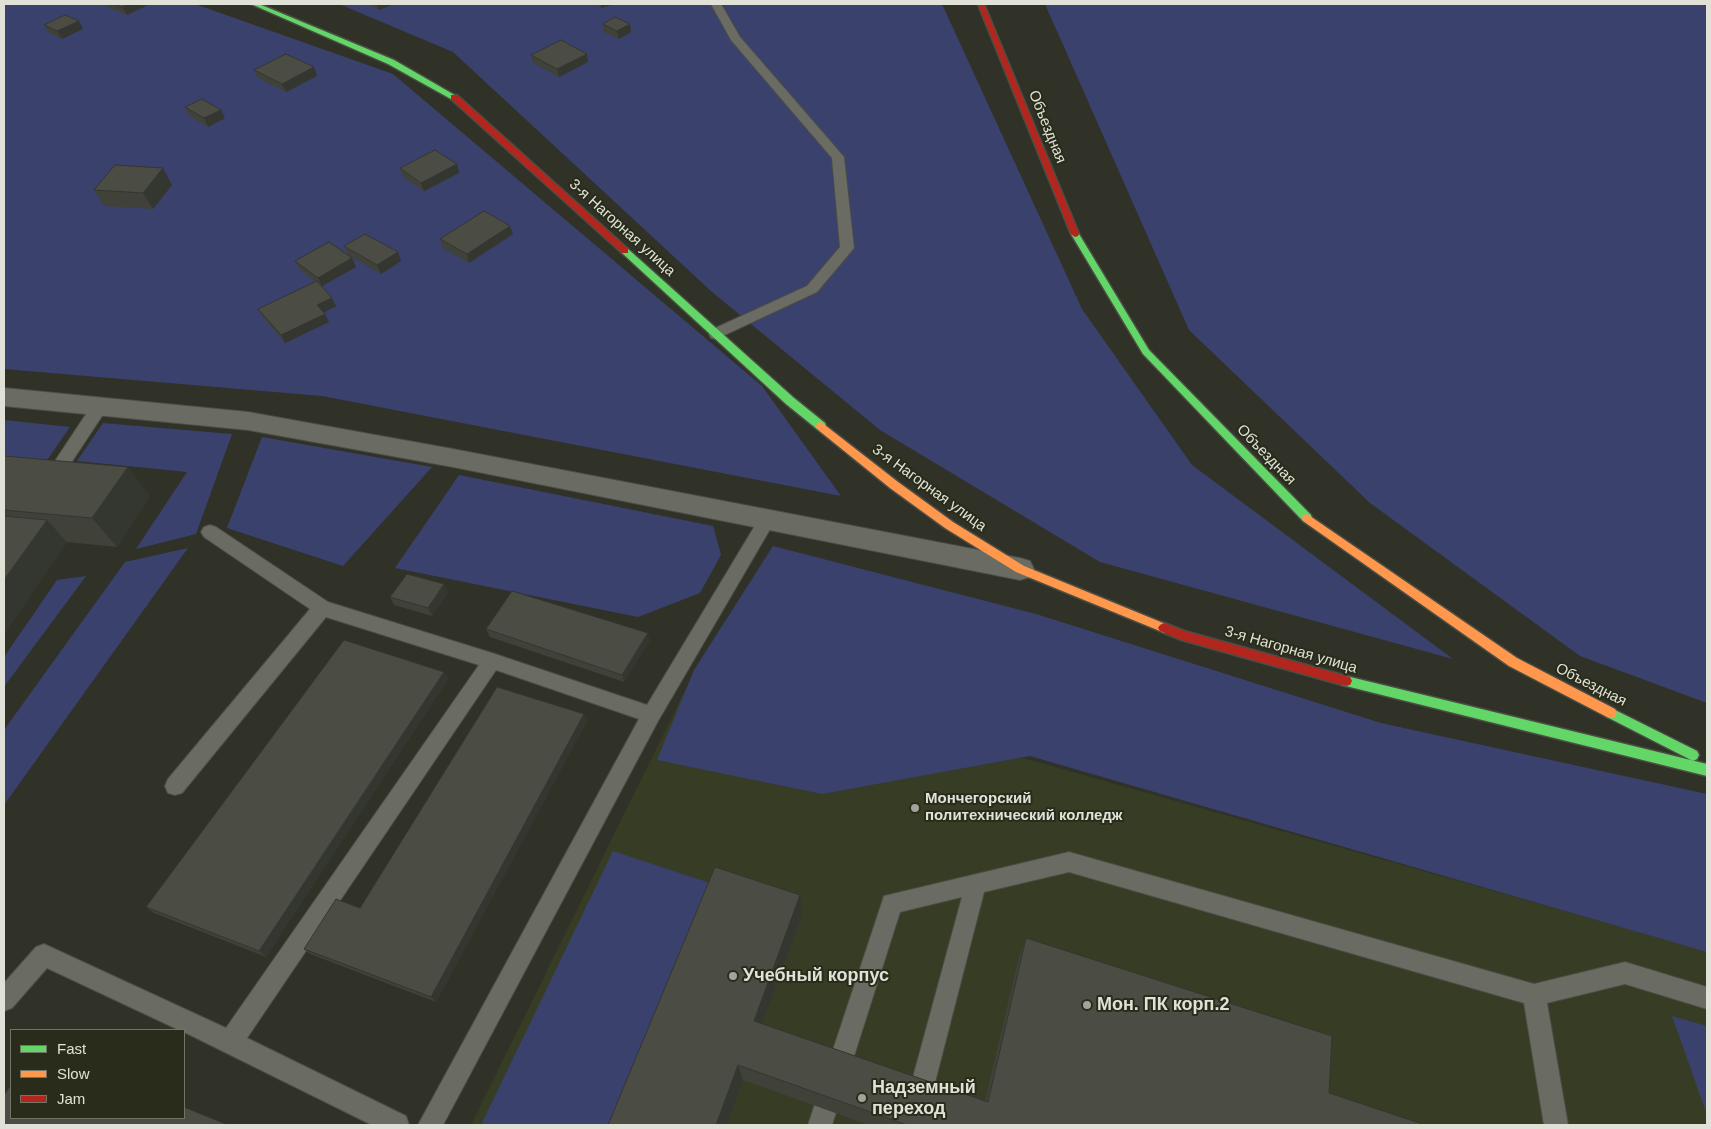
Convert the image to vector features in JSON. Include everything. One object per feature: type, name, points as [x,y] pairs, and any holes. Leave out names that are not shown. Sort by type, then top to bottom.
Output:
[{"type":"street","name":"3-я Нагорная улица","points":[[254,4],[391,62],[458,100],[790,401],[894,485],[1020,569],[1182,635],[1380,690],[1707,770]]},
{"type":"street","name":"Объездная","points":[[981,4],[1077,240],[1146,352],[1302,514],[1513,662],[1707,762]]},
{"type":"street","points":[[4,397],[248,421],[454,458],[1020,569]]},
{"type":"lane","points":[[716,4],[735,38],[838,157],[846,248],[812,289],[716,334]]},
{"type":"lane","points":[[59,468],[100,406]]},
{"type":"lane","points":[[430,1125],[651,715],[768,519]]},
{"type":"lane","points":[[210,532],[322,608],[492,661],[651,715]]},
{"type":"lane","points":[[175,786],[322,608]]},
{"type":"lane","points":[[230,1042],[492,661]]},
{"type":"lane","points":[[820,1125],[892,904],[1070,862],[1534,995],[1625,973],[1707,998]]},
{"type":"lane","points":[[912,1125],[976,884]]},
{"type":"lane","points":[[4,1000],[44,956],[230,1042],[397,1125]]},
{"type":"lane","points":[[1534,995],[1556,1125]]},
{"type":"shaded area","points":[[4,4],[195,4],[393,74],[762,386],[841,496],[322,396],[4,369]]},
{"type":"shaded area","points":[[339,4],[942,4],[1082,309],[1192,465],[1453,659],[1100,562],[880,430],[712,292],[453,52]]},
{"type":"shaded area","points":[[1045,4],[1707,4],[1707,703],[1580,656],[1370,503],[1189,330]]},
{"type":"shaded area","points":[[4,420],[70,427],[43,466],[4,462]]},
{"type":"shaded area","points":[[103,423],[232,434],[196,534],[136,549],[187,472],[77,461]]},
{"type":"shaded area","points":[[262,437],[432,467],[343,566],[227,528]]},
{"type":"shaded area","points":[[459,475],[713,526],[721,555],[700,593],[638,617],[395,568]]},
{"type":"shaded area","points":[[773,546],[1036,614],[1381,723],[1707,794],[1707,952],[1030,756],[822,794],[657,760],[694,670]]},
{"type":"shaded area","points":[[188,548],[4,805],[4,730],[125,562]]},
{"type":"shaded area","points":[[86,576],[4,687],[4,657],[57,580]]},
{"type":"shaded area","name":"Мончегорский политехнический колледж","points":[[697,666],[1707,951],[1707,1125],[471,1125]]},
{"type":"shaded area","points":[[613,851],[713,884],[610,1125],[481,1125]]},
{"type":"shaded area","points":[[1672,1016],[1707,1026],[1707,1115]]},
{"type":"building","points":[[114,4],[129,4],[122,7]]},
{"type":"building","points":[[65,15],[79,21],[57,31],[44,25]]},
{"type":"building","points":[[615,17],[630,24],[617,31],[603,24]]},
{"type":"building","points":[[561,40],[587,54],[557,69],[531,55]]},
{"type":"building","points":[[286,54],[314,67],[282,84],[254,70]]},
{"type":"building","points":[[202,99],[221,110],[204,118],[185,107]]},
{"type":"building","points":[[435,150],[457,164],[421,183],[400,168]]},
{"type":"building","points":[[115,165],[163,168],[143,193],[94,190]]},
{"type":"building","points":[[484,211],[510,226],[467,254],[440,239]]},
{"type":"building","points":[[365,234],[398,252],[377,265],[344,246]]},
{"type":"building","points":[[329,242],[352,258],[318,278],[295,261]]},
{"type":"building","points":[[317,281],[332,298],[317,305],[325,314],[281,335],[258,309]]},
{"type":"building","points":[[4,456],[128,467],[92,518],[4,510]]},
{"type":"building","points":[[4,516],[47,520],[4,580]]},
{"type":"building","points":[[407,574],[444,584],[428,608],[390,597]]},
{"type":"building","points":[[512,591],[648,633],[622,675],[486,629]]},
{"type":"building","points":[[344,640],[444,672],[259,951],[146,907]]},
{"type":"building","points":[[497,687],[584,714],[431,997],[304,949],[336,899],[360,908]]},
{"type":"building","name":"Мон. ПК корп.2","points":[[715,867],[800,895],[754,1021],[988,1102],[1026,938],[1332,1036],[1329,1093],[1425,1125],[907,1125],[738,1065],[716,1125],[608,1125]]},
{"type":"building","points":[[10,1086],[10,1119],[185,1119],[185,1107],[228,1125],[4,1125],[4,1095]]},
{"type":"traffic: fast","points":[[254,4],[391,62],[454,97]]},
{"type":"traffic: fast","points":[[1075,234],[1146,352],[1307,518]]},
{"type":"traffic: fast","points":[[625,251],[790,401],[821,426]]},
{"type":"traffic: fast","points":[[1346,681],[1707,770]]},
{"type":"traffic: fast","points":[[1611,713],[1693,755]]},
{"type":"traffic: slow","points":[[821,426],[894,485],[949,525],[1020,569],[1164,628]]},
{"type":"traffic: slow","points":[[1307,518],[1513,662],[1611,713]]},
{"type":"traffic: jam","points":[[981,4],[1075,234]]},
{"type":"traffic: jam","points":[[454,97],[625,251]]},
{"type":"traffic: jam","points":[[1164,628],[1182,635],[1346,681]]},
{"type":"place","name":"Мончегорский политехнический колледж","points":[[915,808]]},
{"type":"place","name":"Учебный корпус","points":[[733,976]]},
{"type":"place","name":"Мон. ПК корп.2","points":[[1087,1005]]},
{"type":"place","name":"Надземный переход","points":[[862,1098]]}]
